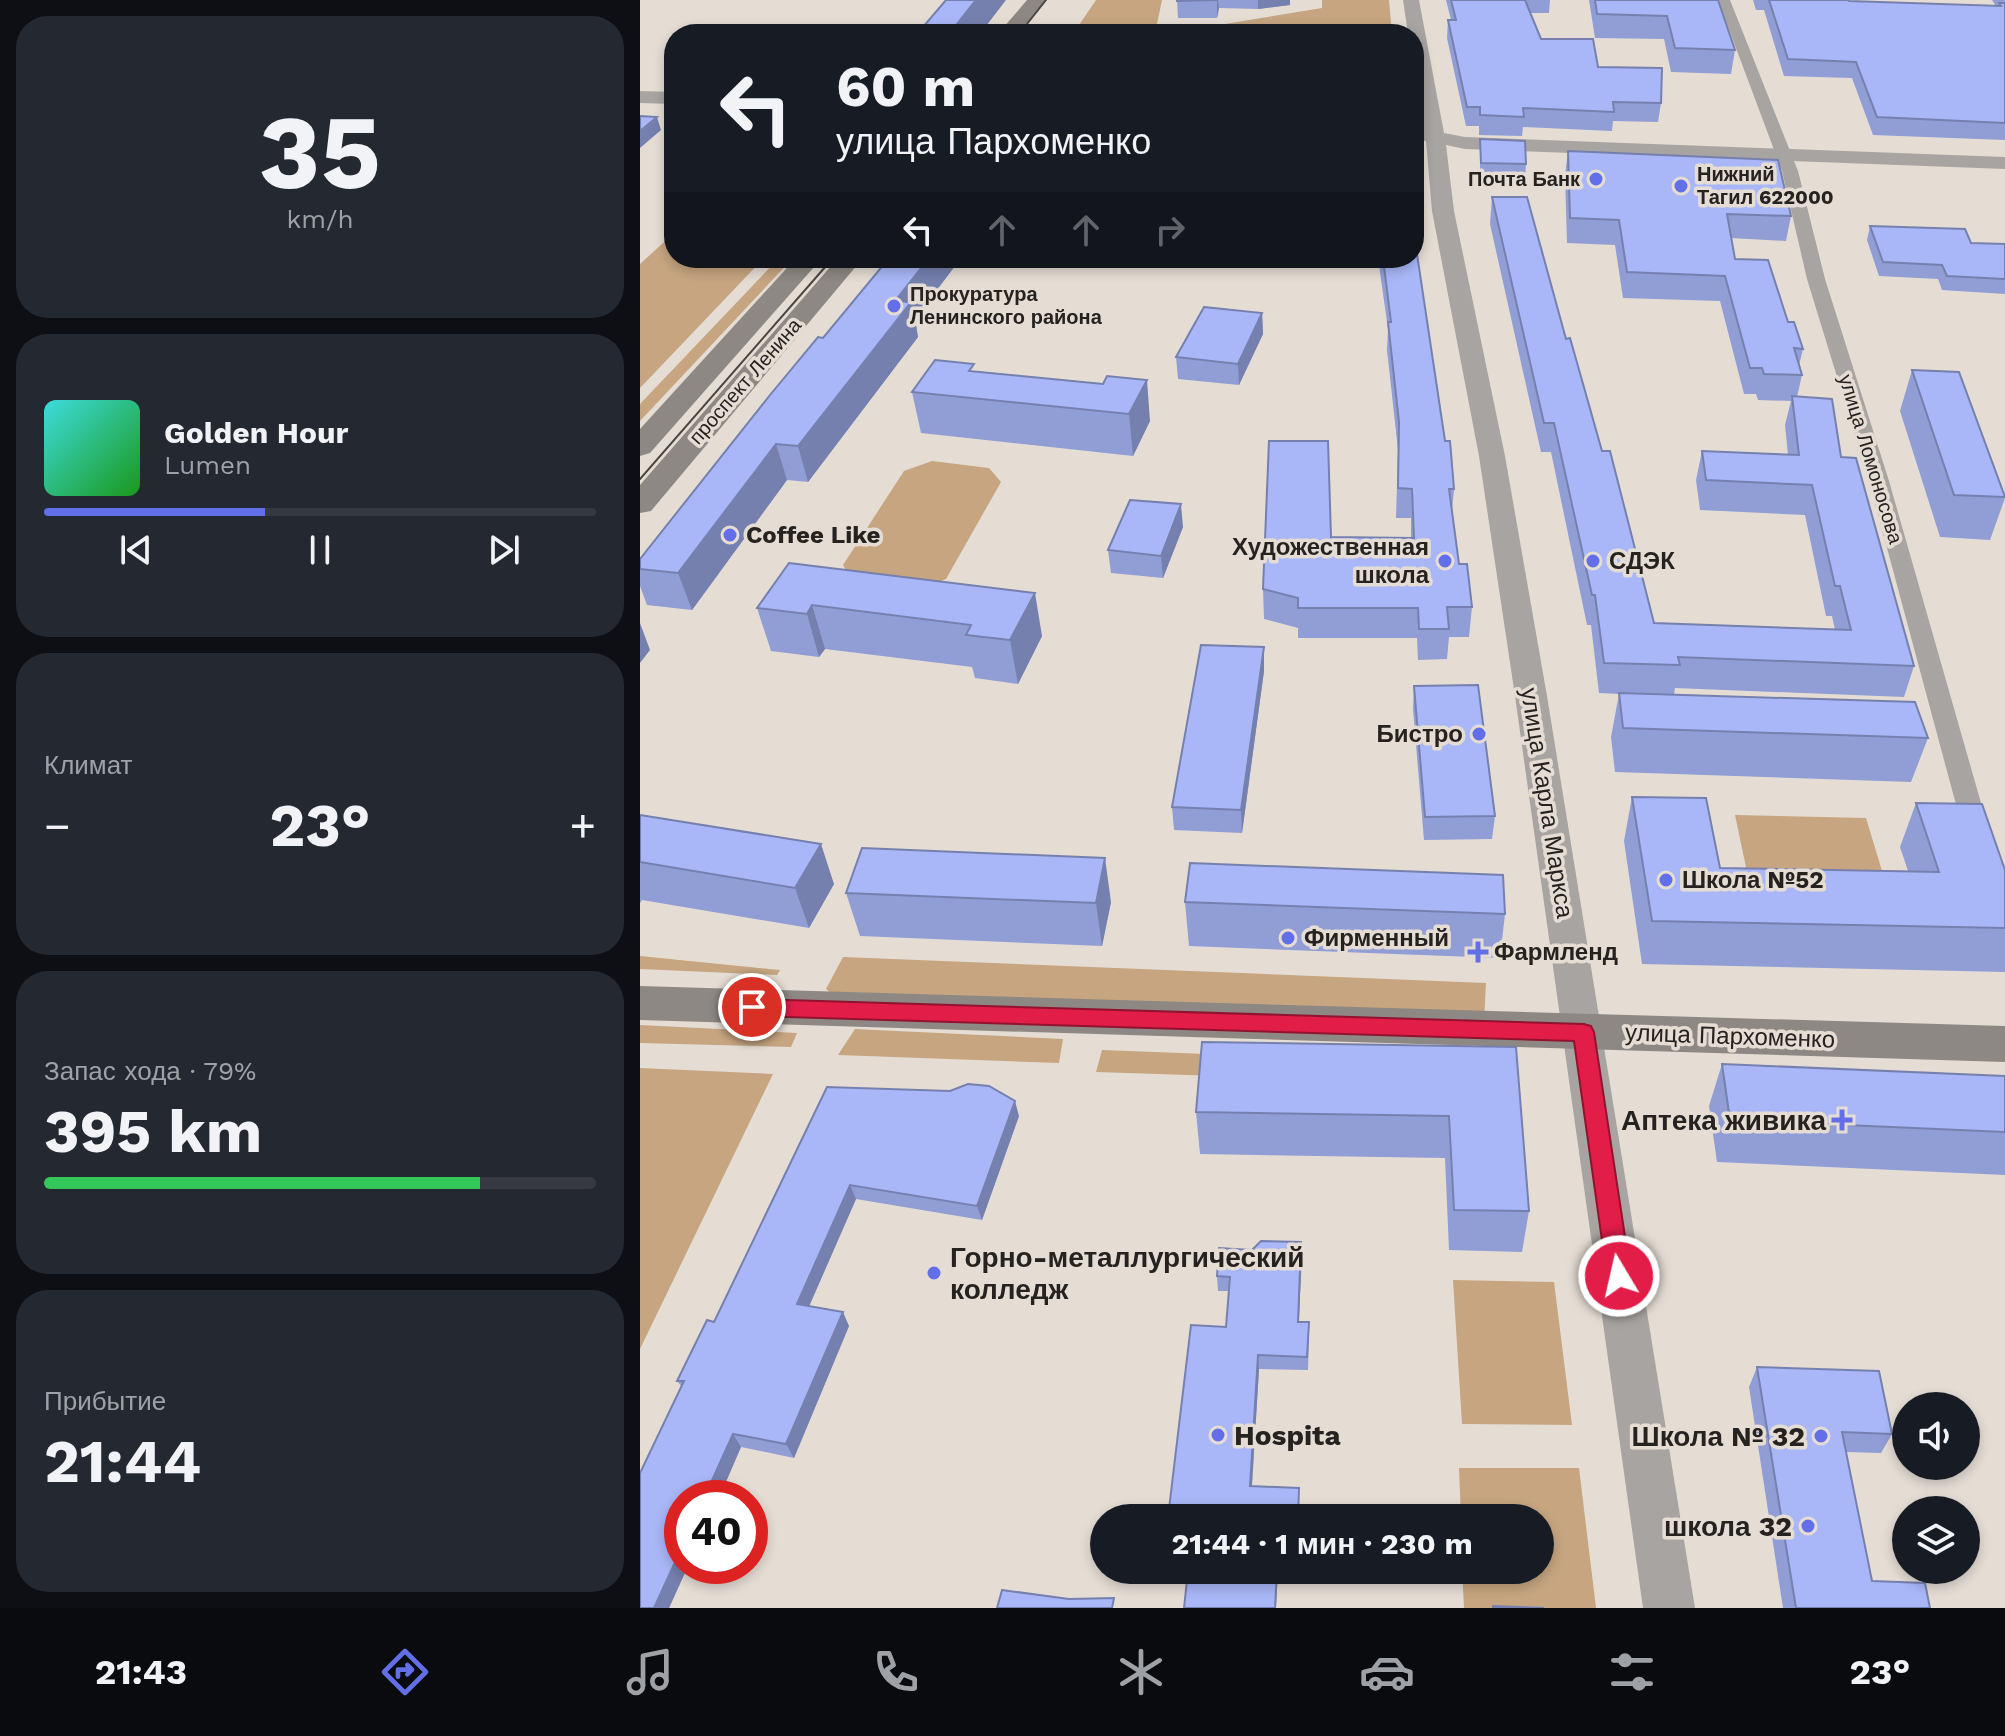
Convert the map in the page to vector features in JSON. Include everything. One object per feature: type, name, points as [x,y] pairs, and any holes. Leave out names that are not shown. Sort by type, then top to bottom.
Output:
[{"type":"main road","points":[[1017,24],[1037,0]]},
{"type":"main road","name":"проспект Ленина","points":[[640,447],[801,268]]},
{"type":"main road","name":"проспект Ленина","points":[[640,504],[842,268]]},
{"type":"main road","name":"улица Пархоменко","points":[[640,1003],[2005,1044]]},
{"type":"street","name":"улица Карла Маркса","points":[[1411,0],[1413,24]]},
{"type":"street","name":"улица Ломоносова","points":[[1724,0],[1784,155],[1816,279],[1882,494],[1985,859]]},
{"type":"street","points":[[640,97],[664,98]]},
{"type":"street","name":"улица Карла Маркса","points":[[1424,135],[1443,211],[1493,465],[1584,1032],[1669,1608]]},
{"type":"street","points":[[1424,135],[1465,143],[2005,163]]},
{"type":"shaded area","points":[[1096,0],[1162,0],[1157,24],[1080,24]]},
{"type":"shaded area","points":[[1322,0],[1389,0],[1391,24],[1225,24],[1322,8]]},
{"type":"shaded area","points":[[664,242],[664,268],[754,268],[640,388],[640,264]]},
{"type":"shaded area","points":[[769,268],[784,268],[640,421],[640,404]]},
{"type":"shaded area","points":[[932,461],[989,468],[1001,482],[946,579],[922,589],[852,581],[843,565],[904,471]]},
{"type":"shaded area","points":[[1735,815],[1866,818],[1889,894],[1751,891]]},
{"type":"shaded area","points":[[640,956],[780,970],[777,975],[640,969]]},
{"type":"shaded area","points":[[843,957],[1486,983],[1484,1021],[836,997],[826,989]]},
{"type":"shaded area","points":[[640,1025],[797,1033],[791,1047],[640,1043]]},
{"type":"shaded area","points":[[855,1029],[1063,1039],[1059,1063],[838,1055]]},
{"type":"shaded area","points":[[1102,1050],[1500,1065],[1497,1085],[1096,1072]]},
{"type":"shaded area","points":[[640,1068],[773,1074],[640,1349]]},
{"type":"shaded area","points":[[1453,1280],[1554,1282],[1572,1425],[1462,1424]]},
{"type":"shaded area","points":[[1459,1468],[1579,1468],[1596,1608],[1464,1608],[1463,1584],[1554,1584],[1554,1504],[1460,1504]]},
{"type":"building","points":[[946,0],[976,0],[957,24],[926,24]]},
{"type":"building","points":[[1451,0],[1525,0],[1541,39],[1593,39],[1598,67],[1662,68],[1661,103],[1613,102],[1614,112],[1523,108],[1524,117],[1480,115],[1480,107],[1467,107],[1448,20],[1456,20]]},
{"type":"building","points":[[1595,0],[1718,0],[1735,50],[1675,48],[1667,16],[1597,14]]},
{"type":"building","points":[[1769,0],[2001,6],[1999,3],[2005,3],[2005,123],[1877,117],[1856,62],[1788,59]]},
{"type":"building","points":[[640,116],[657,117],[640,131]]},
{"type":"building","points":[[1480,139],[1525,141],[1526,164],[1481,163]]},
{"type":"building","points":[[1568,151],[1778,160],[1791,216],[1727,214],[1735,259],[1768,260],[1788,322],[1794,322],[1803,349],[1794,348],[1802,375],[1764,374],[1762,368],[1750,368],[1725,276],[1627,272],[1619,220],[1570,218]]},
{"type":"building","points":[[1492,197],[1527,197],[1566,339],[1570,338],[1602,451],[1610,451],[1654,623],[1851,630],[1840,586],[1835,586],[1812,485],[1706,480],[1702,451],[1799,455],[1792,396],[1832,399],[1841,457],[1856,458],[1914,666],[1678,657],[1680,665],[1604,663],[1595,595],[1592,595],[1554,423],[1544,423]]},
{"type":"building","points":[[1870,226],[1965,229],[1971,243],[2005,244],[2005,279],[1947,276],[1942,265],[1883,262]]},
{"type":"building","points":[[881,268],[921,268],[895,301],[911,302],[798,446],[776,444],[678,573],[640,569],[640,559],[818,337],[823,338]]},
{"type":"building","points":[[1384,268],[1419,268],[1445,441],[1450,441],[1454,489],[1449,489],[1459,564],[1467,564],[1472,607],[1447,607],[1449,629],[1419,629],[1418,608],[1298,608],[1298,598],[1263,589],[1269,441],[1328,441],[1331,537],[1414,538],[1412,489],[1398,488],[1399,422],[1388,322],[1391,322]]},
{"type":"building","points":[[1204,307],[1262,313],[1238,364],[1176,357]]},
{"type":"building","points":[[935,360],[974,364],[969,371],[1103,384],[1107,376],[1147,380],[1129,414],[912,392]]},
{"type":"building","points":[[1912,370],[1959,372],[2005,497],[1954,495]]},
{"type":"building","points":[[1130,500],[1181,504],[1161,556],[1108,550]]},
{"type":"building","points":[[789,563],[1035,593],[1010,640],[966,635],[971,625],[812,605],[807,614],[757,608]]},
{"type":"building","points":[[1201,645],[1264,647],[1241,810],[1172,807]]},
{"type":"building","points":[[1478,685],[1495,816],[1425,817],[1414,686]]},
{"type":"building","points":[[1619,693],[1915,702],[1928,738],[1623,728]]},
{"type":"building","points":[[1632,797],[1706,798],[1720,868],[1939,872],[1916,803],[1982,804],[2005,870],[2005,928],[1652,921]]},
{"type":"building","points":[[640,815],[821,844],[795,888],[640,862]]},
{"type":"building","points":[[862,848],[1105,858],[1096,903],[846,893]]},
{"type":"building","points":[[1190,863],[1503,875],[1505,914],[1185,902]]},
{"type":"building","points":[[1202,1042],[1516,1047],[1529,1211],[1454,1210],[1449,1116],[1196,1112]]},
{"type":"building","points":[[1722,1064],[2005,1076],[2005,1132],[1730,1120]]},
{"type":"building","points":[[968,1084],[989,1086],[1015,1101],[977,1206],[850,1185],[797,1304],[843,1312],[786,1444],[733,1434],[712,1480],[664,1480],[665,1584],[654,1608],[640,1608],[640,1473],[684,1381],[677,1381],[707,1320],[714,1322],[827,1087],[950,1091]]},
{"type":"building","name":"Hospita","points":[[1261,1241],[1301,1242],[1298,1322],[1309,1322],[1307,1357],[1258,1355],[1250,1486],[1299,1488],[1298,1504],[1170,1504],[1191,1325],[1226,1327],[1230,1277],[1217,1276],[1219,1248],[1252,1250]]},
{"type":"building","name":"школа 32","points":[[1757,1367],[1879,1371],[1892,1434],[1842,1432],[1872,1581],[1925,1584],[1930,1608],[1796,1608]]},
{"type":"building","points":[[1187,1584],[1276,1584],[1275,1608],[1184,1608]]},
{"type":"building","points":[[1002,1590],[1069,1599],[1114,1598],[1112,1608],[997,1608]]},
{"type":"building","points":[[1493,1606],[1544,1608],[1493,1608]]},
{"type":"tram line","points":[[1027,24],[1046,0]]},
{"type":"tram line","points":[[640,479],[824,268]]},
{"type":"place","name":"Почта Банк","points":[[1596,179]]},
{"type":"place","name":"Нижний Тагил 622000","points":[[1681,186]]},
{"type":"place","name":"Прокуратура Ленинского района","points":[[894,306]]},
{"type":"place","name":"Coffee Like","points":[[730,535]]},
{"type":"place","name":"Художественная школа","points":[[1445,561]]},
{"type":"place","name":"СДЭК","points":[[1593,561]]},
{"type":"place","name":"Бистро","points":[[1479,734]]},
{"type":"place","name":"Школа №52","points":[[1666,880]]},
{"type":"place","name":"Фирменный","points":[[1288,938]]},
{"type":"place","name":"Фармленд","points":[[1478,952]]},
{"type":"place","name":"Аптека живика","points":[[1842,1120]]},
{"type":"place","name":"Горно-металлургический колледж","points":[[934,1273]]},
{"type":"place","name":"Hospita","points":[[1218,1435]]},
{"type":"place","name":"Школа № 32","points":[[1821,1436]]},
{"type":"place","name":"школа 32","points":[[1808,1526]]},
{"type":"route","points":[[752,1007],[1584,1032],[1619,1276]]}]
